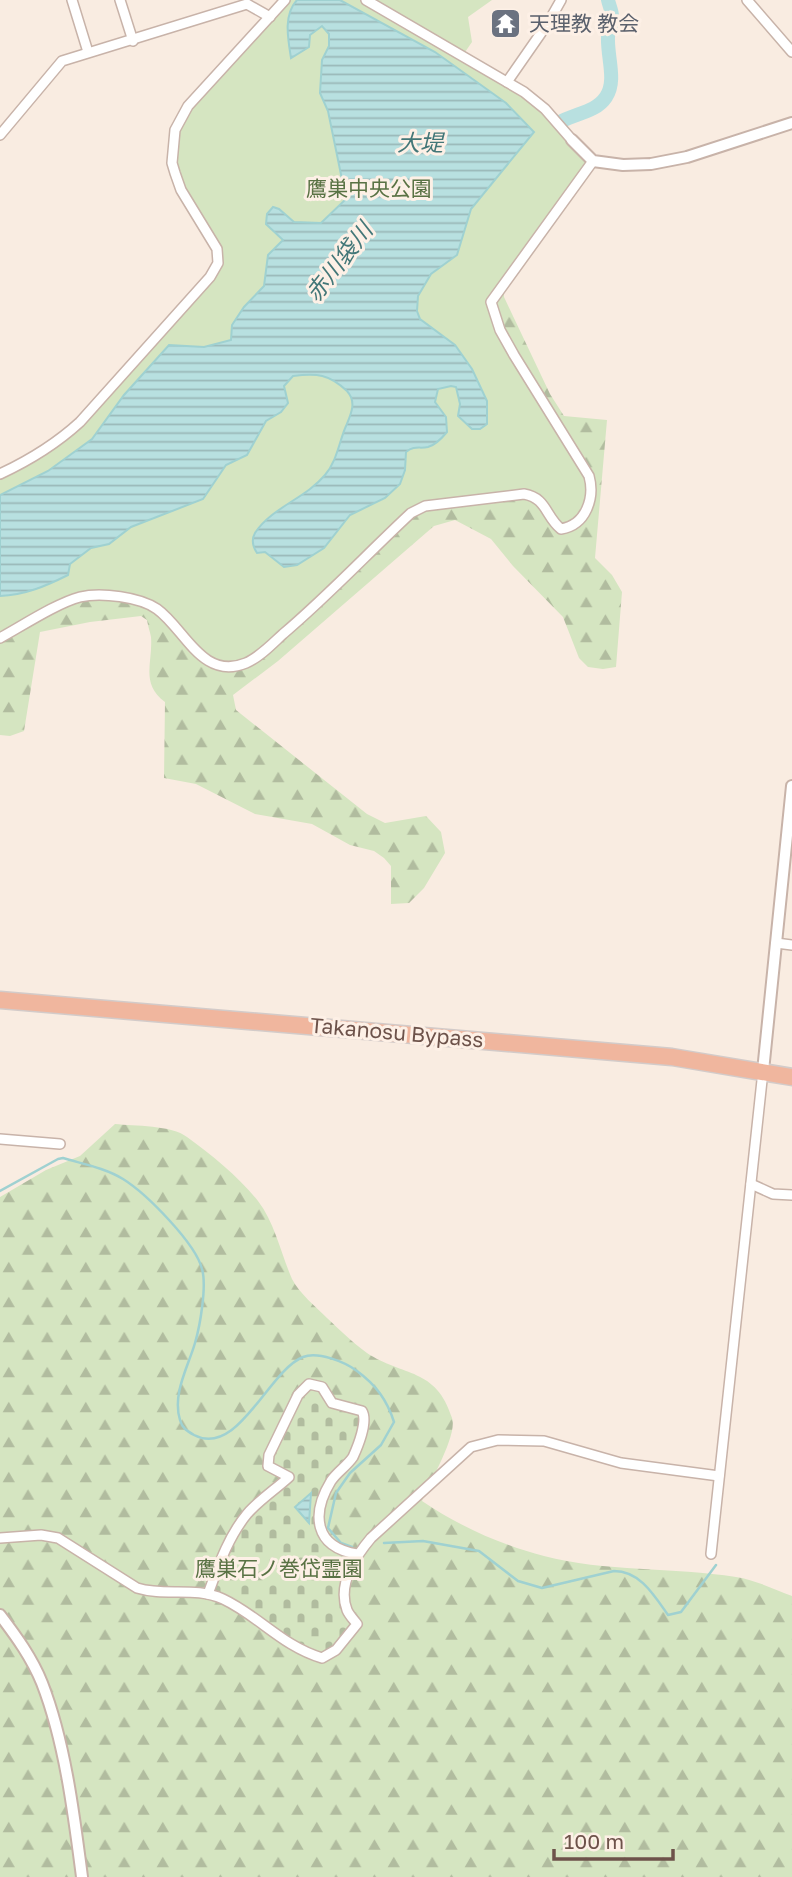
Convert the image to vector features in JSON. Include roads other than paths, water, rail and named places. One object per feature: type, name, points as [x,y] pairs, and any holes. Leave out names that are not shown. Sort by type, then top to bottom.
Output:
[{"type":"highway","name":"Takanosu Bypass","points":[[0,1000],[672,1057],[792,1077]]},
{"type":"street","points":[[72,0],[88,52]]},
{"type":"street","points":[[120,0],[133,41]]},
{"type":"street","points":[[0,474],[28,461],[63,438],[210,277],[218,263],[217,249],[181,190],[175,173],[172,163],[175,130],[188,106],[285,0]]},
{"type":"street","points":[[366,0],[506,82],[545,109],[593,161],[623,165],[651,164],[687,157],[792,122]]},
{"type":"street","points":[[506,82],[561,0]]},
{"type":"street","points":[[747,0],[792,52]]},
{"type":"street","points":[[0,135],[62,61],[247,4],[270,17]]},
{"type":"street","points":[[0,638],[82,597],[133,598],[146,601],[169,618],[191,647],[209,662],[222,666],[243,664],[256,657],[307,613],[411,513],[425,506],[524,494],[535,496],[547,509],[552,522],[561,528],[581,521],[592,487],[589,476],[514,355],[496,322],[491,302],[593,161]]},
{"type":"street","points":[[711,1554],[792,786]]},
{"type":"street","points":[[776,943],[792,945]]},
{"type":"street","points":[[0,1139],[60,1144]]},
{"type":"street","points":[[751,1184],[773,1194],[792,1195]]},
{"type":"street","points":[[208,1594],[236,1529],[249,1512],[289,1477],[268,1466],[268,1455],[298,1395],[309,1384],[321,1387],[332,1403],[362,1410],[365,1414],[352,1457],[333,1479],[323,1497],[318,1526],[331,1545],[346,1553],[357,1554]]},
{"type":"street","points":[[0,1538],[41,1535],[58,1538],[137,1588],[151,1592],[197,1591],[208,1594],[237,1607],[286,1643],[322,1658],[336,1650],[357,1624],[347,1610],[345,1595],[349,1571],[357,1554],[471,1447],[498,1440],[544,1441],[612,1461],[719,1476]]},
{"type":"street","points":[[0,1615],[33,1665],[48,1701],[65,1770],[82,1877]]},
{"type":"water","name":"大堤","points":[[297,0],[340,0],[435,52],[506,103],[534,132],[471,209],[457,255],[431,274],[418,296],[417,311],[420,319],[455,345],[472,369],[487,401],[487,424],[480,429],[472,429],[458,416],[460,404],[456,387],[438,389],[435,402],[446,417],[447,432],[431,446],[406,452],[405,470],[400,484],[385,498],[350,515],[324,548],[297,565],[284,567],[265,552],[257,553],[253,543],[254,536],[262,524],[317,483],[329,470],[352,404],[347,391],[328,378],[316,375],[293,376],[284,386],[288,403],[281,412],[266,421],[247,455],[226,465],[203,499],[131,527],[109,544],[91,548],[70,564],[68,575],[60,579],[27,592],[0,596],[0,495],[48,471],[92,439],[124,395],[169,345],[204,347],[231,340],[232,325],[244,307],[264,286],[268,255],[283,240],[266,224],[267,214],[273,207],[294,222],[321,223],[346,199],[328,111],[320,93],[322,60],[329,46],[329,34],[322,26],[310,35],[309,47],[291,58],[288,20]]},
{"type":"water","points":[[311,1493],[309,1523],[295,1507]]},
{"type":"waterway","name":"赤川袋川","points":[[562,121],[597,106],[609,91],[611,76],[608,37],[612,12],[608,0]]},
{"type":"waterway","points":[[0,1191],[63,1158],[101,1169],[123,1179],[157,1207],[181,1233],[198,1259],[203,1276],[199,1327],[178,1400],[181,1423],[194,1435],[210,1439],[225,1434],[239,1424],[277,1378],[303,1357],[316,1355],[339,1361],[370,1382],[384,1400],[394,1422],[381,1445],[350,1473],[336,1493],[328,1528],[341,1543],[352,1547]]},
{"type":"waterway","points":[[384,1543],[423,1541],[479,1551],[518,1581],[542,1588],[614,1571],[623,1572],[646,1586],[668,1615],[681,1612],[716,1565]]},
{"type":"place","name":"天理教 教会","points":[[506,24]]},
{"type":"park label","name":"鷹巣中央公園","points":[[369,189]]},
{"type":"park label","name":"鷹巣石ノ巻岱霊園","points":[[279,1569]]}]
